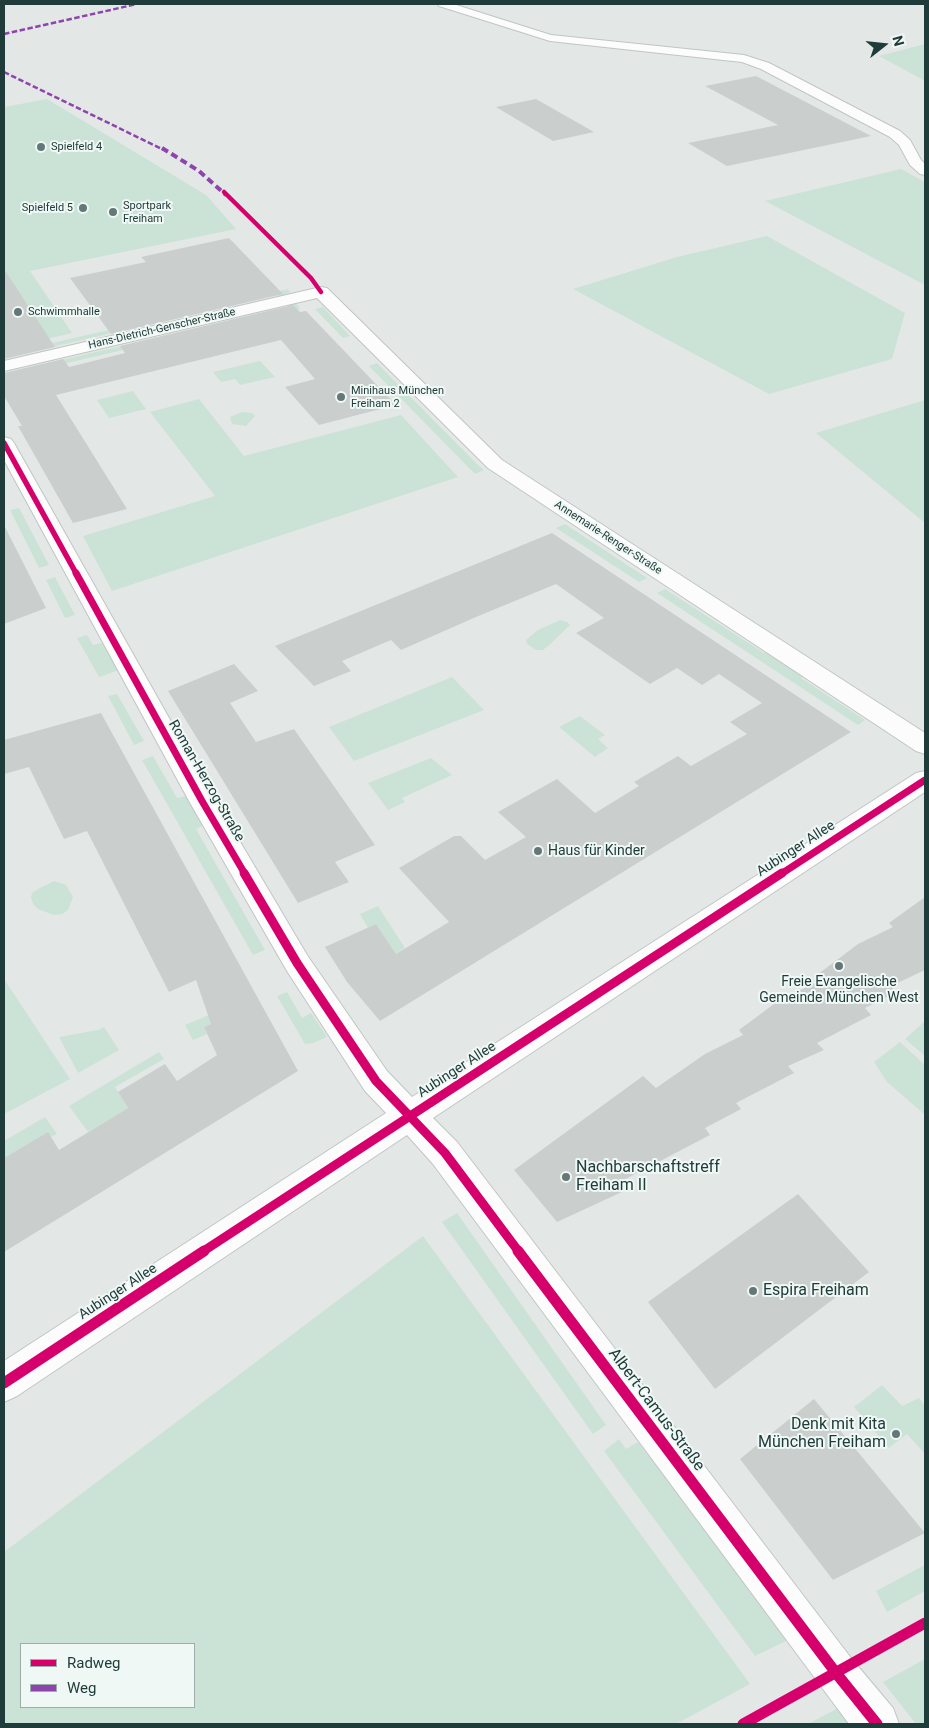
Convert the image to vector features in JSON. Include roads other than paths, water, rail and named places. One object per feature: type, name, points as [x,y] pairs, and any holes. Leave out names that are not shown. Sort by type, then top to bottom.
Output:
[{"type":"street","points":[[443,4],[550,38],[744,59],[766,66],[895,134],[905,143],[915,162],[925,171]]},
{"type":"street","name":"Hans-Dietrich-Genscher-Straße","points":[[4,366],[321,292]]},
{"type":"street","name":"Annemarie-Renger-Straße","points":[[321,292],[495,464],[925,745]]},
{"type":"street","name":"Roman-Herzog-Straße","points":[[4,442],[139,689],[297,963],[376,1081],[409,1116]]},
{"type":"street","name":"Aubinger Allee","points":[[4,1383],[409,1116],[925,780]]},
{"type":"street","name":"Albert-Camus-Straße","points":[[409,1116],[444,1153],[830,1665],[877,1724]]},
{"type":"place","name":"Spielfeld 4","points":[[41,147]]},
{"type":"place","name":"Spielfeld 5","points":[[83,208]]},
{"type":"place","name":"Sportpark Freiham","points":[[113,212]]},
{"type":"place","name":"Schwimmhalle","points":[[18,312]]},
{"type":"place","name":"Minihaus München Freiham 2","points":[[341,397]]},
{"type":"place","name":"Haus für Kinder","points":[[538,851]]},
{"type":"place","name":"Freie Evangelische Gemeinde München West","points":[[839,966]]},
{"type":"place","name":"Nachbarschaftstreff Freiham II","points":[[566,1177]]},
{"type":"place","name":"Espira Freiham","points":[[753,1291]]},
{"type":"place","name":"Denk mit Kita München Freiham","points":[[896,1434]]}]
